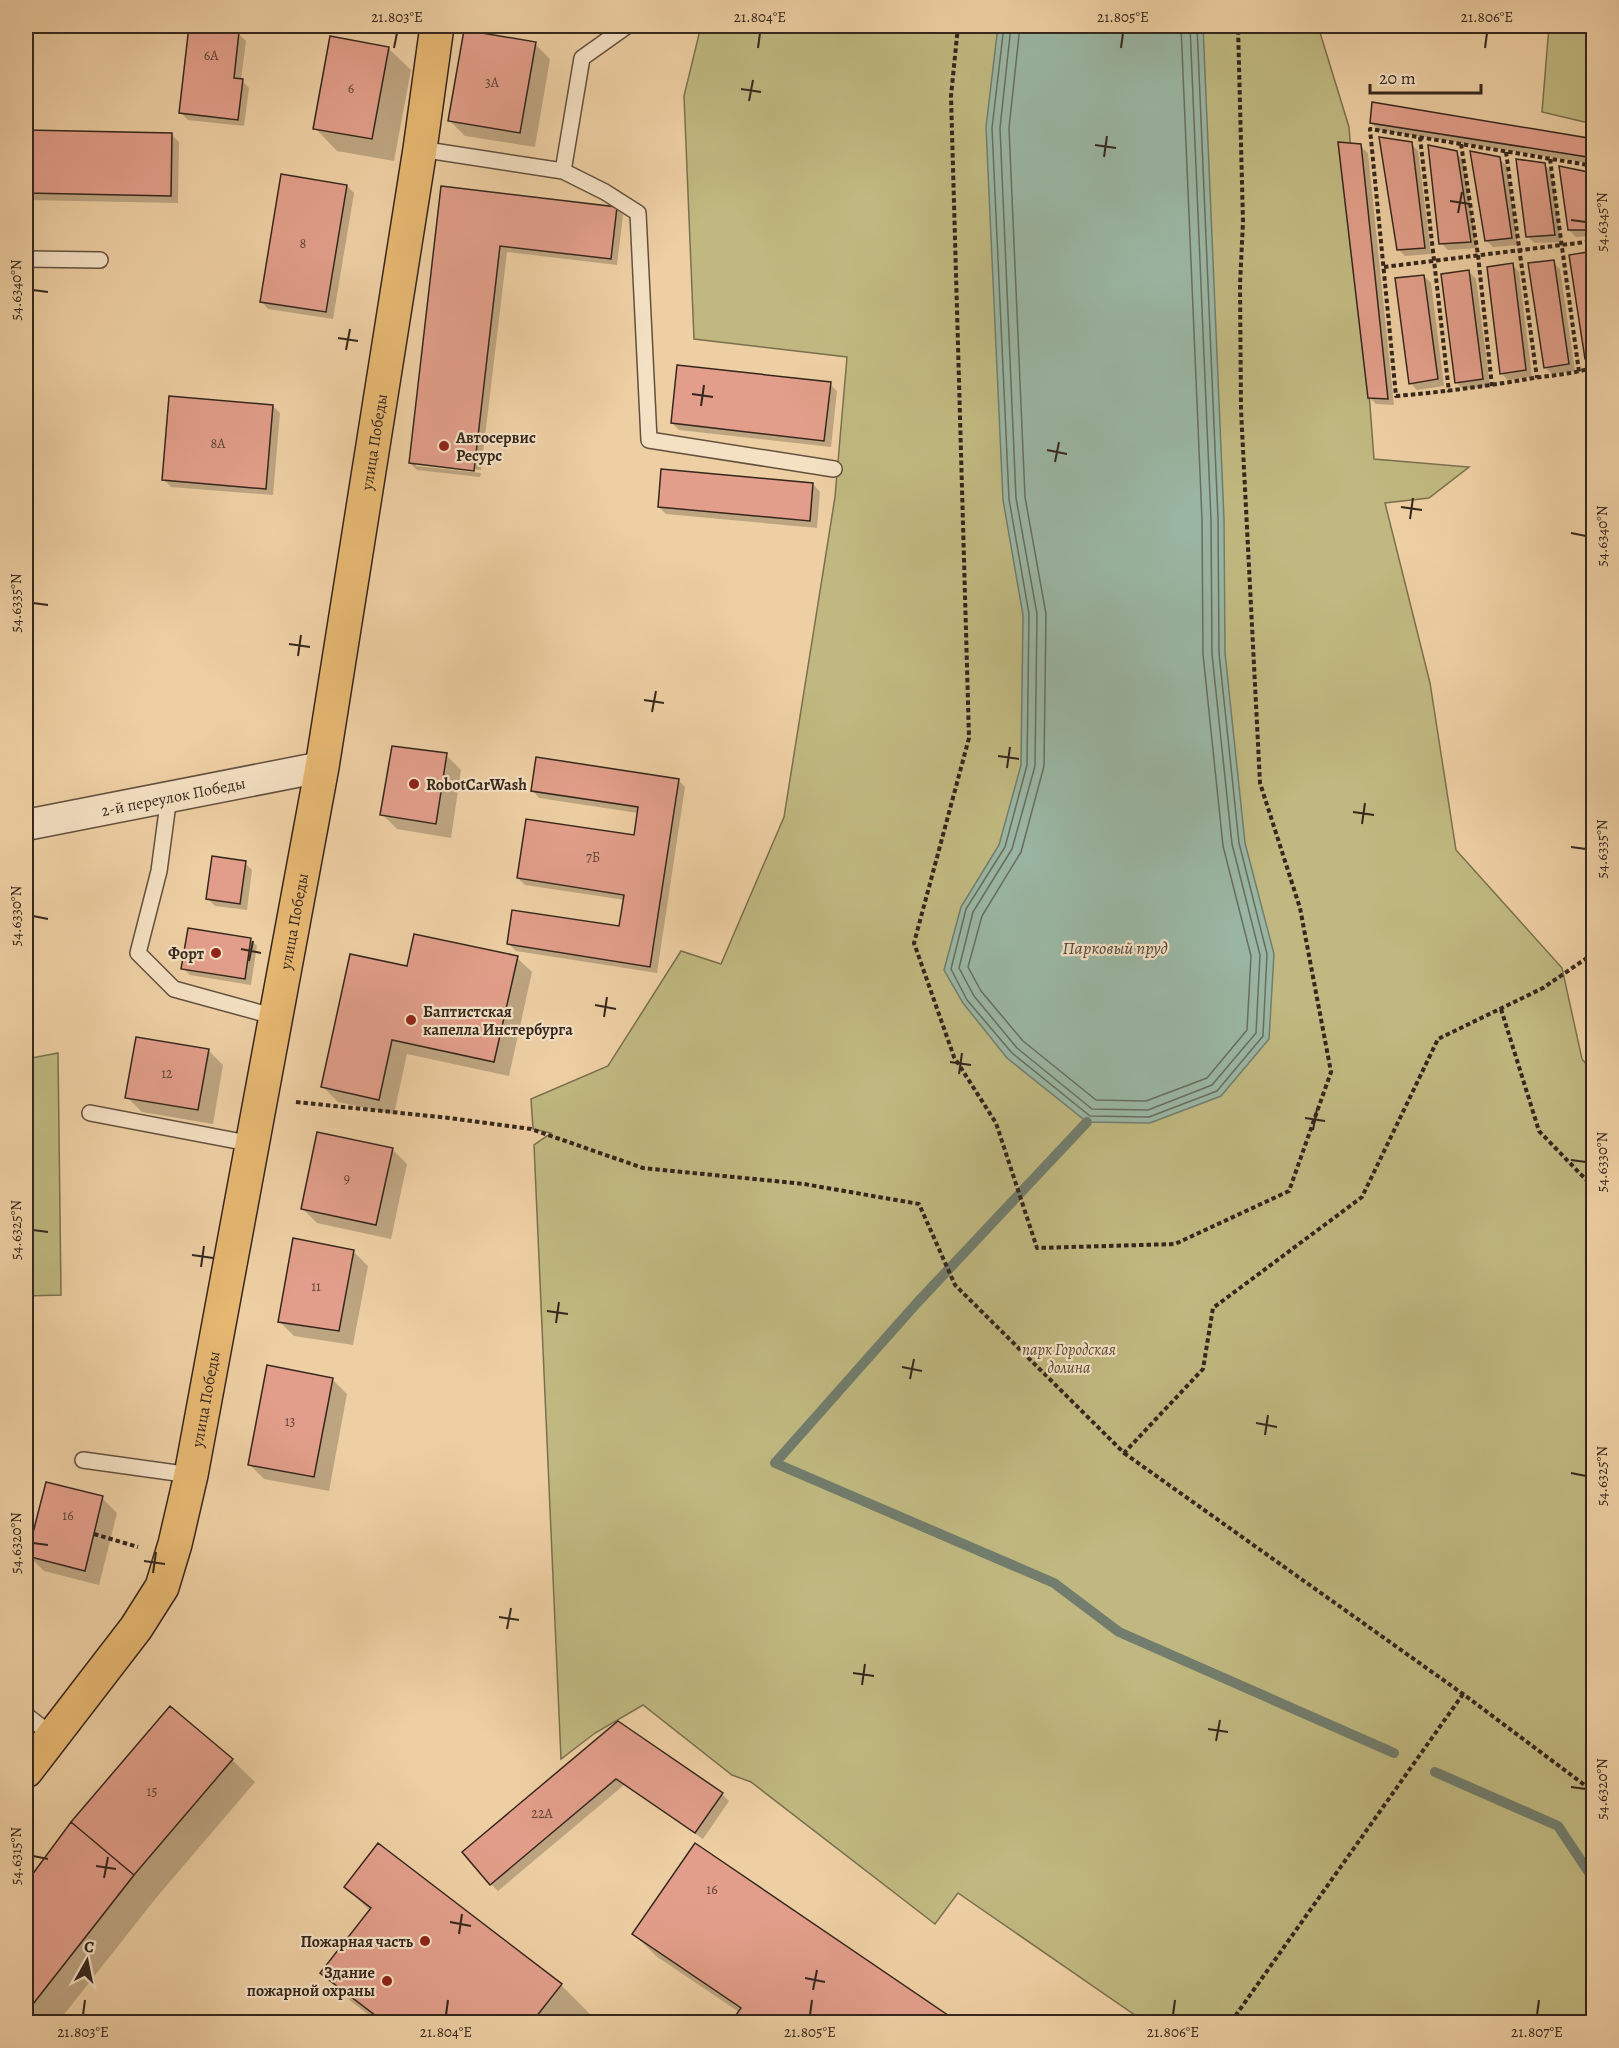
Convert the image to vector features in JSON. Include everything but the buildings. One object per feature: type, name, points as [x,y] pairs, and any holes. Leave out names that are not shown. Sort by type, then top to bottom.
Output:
[{"type":"highway","name":"улица Победы","points":[[26,1771],[135,1628],[162,1587],[175,1544],[191,1475],[322,767],[420,149],[437,26]]},
{"type":"street","name":"2-й переулок Победы","points":[[26,825],[322,767]]},
{"type":"lane","points":[[563,171],[582,58],[627,26]]},
{"type":"lane","points":[[420,149],[563,171],[605,192],[638,213],[649,440],[834,469]]},
{"type":"lane","points":[[26,259],[100,260]]},
{"type":"lane","points":[[170,796],[159,871],[138,953],[174,989],[276,1017]]},
{"type":"lane","points":[[90,1113],[252,1144]]},
{"type":"lane","points":[[83,1460],[191,1475]]},
{"type":"lane","points":[[26,1715],[53,1736]]},
{"type":"path","points":[[958,26],[951,96],[969,738],[914,943],[954,1057],[996,1123],[1038,1248],[1174,1244],[1289,1191],[1331,1072],[1300,908],[1260,783],[1241,410],[1240,284],[1243,222],[1238,26]]},
{"type":"path","points":[[1593,166],[1370,129],[1396,396],[1492,386],[1580,372],[1593,367]]},
{"type":"path","points":[[1420,137],[1449,392]]},
{"type":"path","points":[[1461,144],[1478,255],[1492,386]]},
{"type":"path","points":[[1506,152],[1537,378]]},
{"type":"path","points":[[1550,159],[1580,372]]},
{"type":"path","points":[[1384,267],[1593,241]]},
{"type":"path","points":[[1124,1453],[1203,1369],[1214,1308],[1362,1197],[1438,1039],[1543,988],[1593,953]]},
{"type":"path","points":[[1501,1009],[1539,1131],[1593,1188]]},
{"type":"path","points":[[261,1098],[437,1116],[531,1129],[643,1168],[804,1184],[919,1204],[955,1285],[1124,1453],[1463,1694],[1593,1792]]},
{"type":"path","points":[[94,1534],[139,1548]]},
{"type":"path","points":[[1231,2022],[1463,1694]]},
{"type":"green space","name":"парк Городская долина","points":[[701,26],[1318,26],[1349,127],[1374,459],[1469,467],[1429,498],[1385,503],[1430,683],[1456,850],[1562,968],[1582,1059],[1593,1072],[1593,2022],[1145,2022],[958,1893],[935,1924],[751,1782],[732,1775],[643,1705],[595,1733],[561,1759],[534,1145],[551,1133],[533,1129],[531,1099],[608,1066],[681,951],[721,964],[784,817],[835,497],[847,357],[694,339],[684,96]]},
{"type":"green space","points":[[1549,26],[1593,26],[1593,124],[1542,112]]},
{"type":"green space","points":[[58,1053],[61,1295],[26,1296],[26,1059]]},
{"type":"water","name":"Парковый пруд","points":[[998,26],[1203,26],[1224,519],[1225,653],[1245,843],[1274,954],[1269,1039],[1221,1096],[1150,1123],[1087,1122],[1007,1058],[963,1003],[944,970],[961,907],[999,845],[1021,765],[1023,615],[1003,500],[986,127]]},
{"type":"waterway","points":[[1087,1122],[916,1304],[775,1463],[1054,1583],[1119,1632],[1394,1753]]},
{"type":"waterway","points":[[1435,1772],[1558,1826],[1594,1880]]},
{"type":"place","name":"Автосервис Ресурс","points":[[444,446]]},
{"type":"place","name":"RobotCarWash","points":[[414,784]]},
{"type":"place","name":"Форт","points":[[216,953]]},
{"type":"place","name":"Баптистская капелла Инстербурга","points":[[411,1020]]},
{"type":"place","name":"Пожарная часть","points":[[425,1941]]},
{"type":"place","name":"Здание пожарной охраны","points":[[387,1981]]}]
